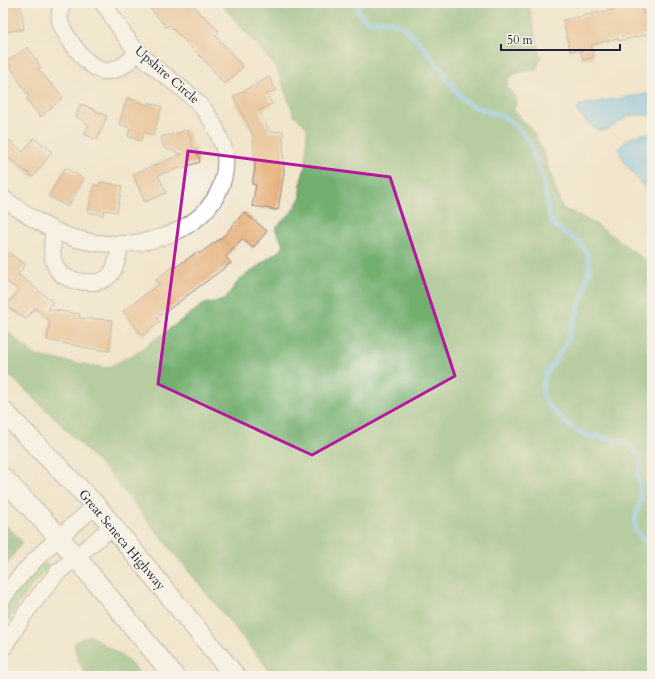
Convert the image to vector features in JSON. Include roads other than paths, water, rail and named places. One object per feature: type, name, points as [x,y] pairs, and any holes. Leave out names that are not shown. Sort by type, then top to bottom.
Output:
[{"type":"main road","name":"Great Seneca Highway","points":[[3,411],[96,506],[235,676]]},
{"type":"main road","points":[[3,478],[59,537],[174,676]]},
{"type":"street","points":[[63,3],[60,14],[62,26],[93,68],[106,71],[116,70],[139,52]]},
{"type":"street","name":"Upshire Circle","points":[[3,198],[34,219],[54,230],[78,239],[120,244],[146,241],[190,224],[207,210],[219,192],[224,175],[225,153],[216,126],[200,103],[139,52],[103,3]]},
{"type":"street","points":[[54,230],[52,253],[54,264],[60,274],[73,280],[95,283],[106,279],[114,269],[120,244]]},
{"type":"street","points":[[3,598],[15,581],[59,537],[96,506]]},
{"type":"street","points":[[3,648],[26,612],[57,573],[113,526]]},
{"type":"water","points":[[652,93],[652,116],[630,116],[607,130],[596,129],[577,112],[579,105]]},
{"type":"water","points":[[652,133],[652,198],[622,159],[619,149],[629,138],[633,136]]},
{"type":"waterway","points":[[355,3],[360,14],[366,21],[388,21],[402,26],[430,55],[461,98],[468,104],[506,118],[519,129],[529,142],[543,178],[552,224],[582,245],[588,255],[590,267],[583,296],[566,343],[545,376],[542,388],[544,397],[549,406],[569,426],[583,434],[621,441],[633,449],[640,458],[641,467],[638,476],[641,499],[635,519],[635,529],[652,547]]}]
